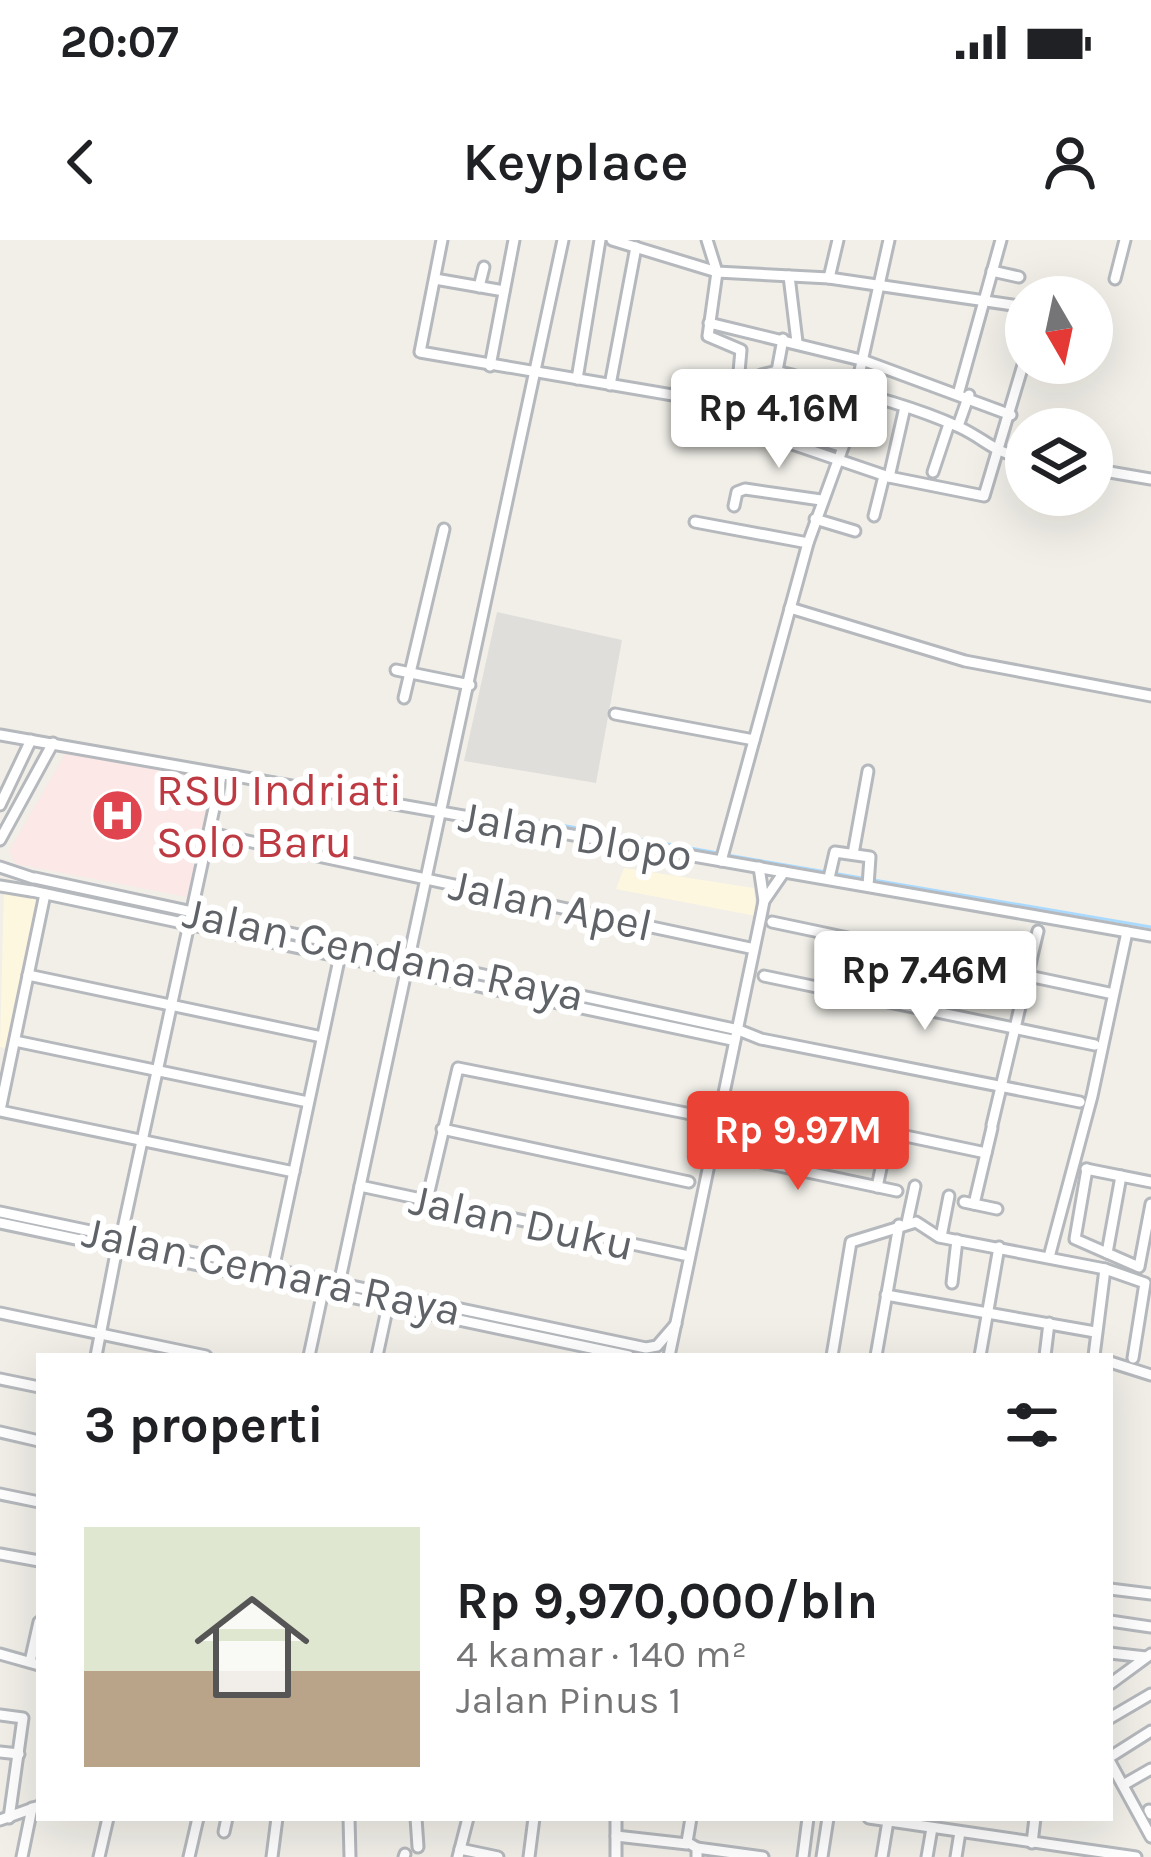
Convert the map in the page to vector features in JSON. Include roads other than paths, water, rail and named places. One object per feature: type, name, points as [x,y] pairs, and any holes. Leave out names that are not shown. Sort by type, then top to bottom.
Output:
[{"type":"street","points":[[442,240],[420,352],[739,406],[792,445],[840,452]]},
{"type":"street","points":[[490,366],[514,240]]},
{"type":"street","points":[[339,1284],[563,240]]},
{"type":"street","points":[[577,379],[600,240]]},
{"type":"street","points":[[612,240],[717,272],[829,278],[1005,303]]},
{"type":"street","points":[[707,240],[717,272],[710,340],[742,353],[739,406]]},
{"type":"street","points":[[829,278],[838,240]]},
{"type":"street","points":[[722,857],[808,543],[865,362],[889,240]]},
{"type":"street","points":[[933,472],[964,393],[983,298],[1001,240]]},
{"type":"street","points":[[1114,278],[1125,240]]},
{"type":"street","points":[[610,385],[637,244]]},
{"type":"street","points":[[835,254],[851,257]]},
{"type":"street","points":[[479,287],[484,267]]},
{"type":"street","points":[[992,271],[1014,276]]},
{"type":"street","points":[[789,276],[797,342]]},
{"type":"street","points":[[435,278],[504,291]]},
{"type":"street","points":[[709,323],[865,362],[964,393],[1005,412]]},
{"type":"street","points":[[777,371],[783,339]]},
{"type":"street","points":[[739,406],[761,374],[777,371],[905,407],[953,425],[1005,455]]},
{"type":"street","points":[[874,516],[905,407]]},
{"type":"street","points":[[824,441],[886,477],[981,498],[1005,432]]},
{"type":"street","points":[[1113,472],[1151,478]]},
{"type":"street","points":[[734,506],[737,492],[745,489],[821,500]]},
{"type":"street","points":[[815,519],[855,531]]},
{"type":"street","points":[[694,522],[808,543]]},
{"type":"street","points":[[404,698],[444,529]]},
{"type":"street","points":[[790,608],[965,661],[1151,696]]},
{"type":"street","points":[[396,670],[470,686]]},
{"type":"street","points":[[615,714],[754,740]]},
{"type":"street","name":"Jalan Dlopo","points":[[0,735],[722,857],[759,868],[830,874],[1151,936]]},
{"type":"street","points":[[0,805],[31,740]]},
{"type":"street","points":[[0,840],[53,743]]},
{"type":"street","points":[[853,854],[868,771]]},
{"type":"street","points":[[97,1353],[221,776]]},
{"type":"street","points":[[9,787],[25,794]]},
{"type":"street","name":"Jalan Apel","points":[[210,833],[751,948]]},
{"type":"street","points":[[830,874],[835,852],[853,854],[872,859],[869,882]]},
{"type":"street","name":"Jalan Cendana Raya","points":[[0,867],[407,964],[734,1035],[1080,1102]]},
{"type":"street","points":[[759,868],[764,902]]},
{"type":"street","points":[[670,1353],[764,902],[784,872]]},
{"type":"street","name":"Jalan Cendana Raya","points":[[0,886],[340,955],[407,964]]},
{"type":"street","points":[[45,894],[0,1111],[294,1172]]},
{"type":"street","points":[[772,922],[1109,993]]},
{"type":"street","points":[[997,1209],[969,1203],[986,1154],[1038,931]]},
{"type":"street","points":[[1127,932],[1081,1168],[1073,1236],[1140,1267],[1151,1204]]},
{"type":"street","points":[[273,1270],[340,955]]},
{"type":"street","points":[[28,975],[322,1037]]},
{"type":"street","points":[[764,976],[1095,1045]]},
{"type":"street","points":[[15,1040],[308,1102]]},
{"type":"street","points":[[428,1200],[454,1072],[461,1067],[706,1117]]},
{"type":"street","points":[[721,1097],[986,1154]]},
{"type":"street","points":[[442,1130],[689,1182]]},
{"type":"street","points":[[877,1186],[889,1133]]},
{"type":"street","points":[[710,1151],[897,1191]]},
{"type":"street","points":[[1081,1168],[1151,1182]]},
{"type":"street","points":[[1048,1257],[1081,1168]]},
{"type":"street","points":[[1107,1253],[1121,1176]]},
{"type":"street","name":"Jalan Duku","points":[[360,1186],[684,1255]]},
{"type":"street","points":[[876,1353],[886,1295],[915,1186]]},
{"type":"street","points":[[941,1237],[949,1196]]},
{"type":"street","name":"Jalan Cemara Raya","points":[[0,1212],[119,1243]]},
{"type":"street","name":"Jalan Cemara Raya","points":[[0,1223],[235,1267],[388,1305],[442,1311]]},
{"type":"street","points":[[833,1353],[851,1243],[903,1224],[920,1223],[941,1237],[1106,1269],[1145,1283],[1133,1358]]},
{"type":"street","points":[[952,1283],[957,1240]]},
{"type":"street","points":[[980,1353],[999,1247]]},
{"type":"street","name":"Jalan Cemara Raya","points":[[235,1267],[339,1284],[606,1350],[657,1346],[676,1324]]},
{"type":"street","points":[[1094,1353],[1106,1269]]},
{"type":"street","points":[[309,1353],[323,1291]]},
{"type":"street","points":[[886,1295],[1095,1332]]},
{"type":"street","points":[[377,1353],[388,1305]]},
{"type":"street","points":[[0,1313],[192,1353]]},
{"type":"street","points":[[1045,1353],[1048,1323]]},
{"type":"street","points":[[1113,1363],[1151,1375]]},
{"type":"street","points":[[0,1379],[36,1386]]},
{"type":"street","points":[[0,1432],[36,1440]]},
{"type":"street","points":[[0,1494],[36,1501]]},
{"type":"street","points":[[0,1554],[36,1560]]},
{"type":"street","points":[[1113,1589],[1151,1594]]},
{"type":"street","points":[[1113,1621],[1151,1627]]},
{"type":"street","points":[[1113,1653],[1149,1656]]},
{"type":"street","points":[[0,1654],[35,1663]]},
{"type":"street","points":[[1113,1682],[1149,1656]]},
{"type":"street","points":[[1113,1716],[1151,1694]]},
{"type":"street","points":[[4,1819],[26,1701]]},
{"type":"street","points":[[0,1715],[23,1718]]},
{"type":"street","points":[[1113,1758],[1151,1731]]},
{"type":"street","points":[[0,1752],[19,1754]]},
{"type":"street","points":[[1113,1766],[1123,1785],[1148,1812],[1151,1837]]},
{"type":"street","points":[[1123,1785],[1151,1769]]},
{"type":"street","points":[[4,1819],[36,1807]]},
{"type":"street","points":[[22,1857],[36,1807]]},
{"type":"street","points":[[107,1821],[99,1855],[116,1857]]},
{"type":"street","points":[[189,1857],[197,1821]]},
{"type":"street","points":[[224,1832],[226,1821]]},
{"type":"street","points":[[272,1857],[277,1821]]},
{"type":"street","points":[[349,1821],[350,1857]]},
{"type":"street","points":[[416,1821],[418,1847]]},
{"type":"street","points":[[467,1821],[459,1853],[498,1857]]},
{"type":"street","points":[[529,1857],[534,1821]]},
{"type":"street","points":[[616,1821],[616,1857]]},
{"type":"street","points":[[803,1857],[808,1821]]},
{"type":"street","points":[[822,1857],[828,1821]]},
{"type":"street","points":[[882,1857],[888,1821],[1136,1857]]},
{"type":"street","points":[[956,1857],[959,1821]]},
{"type":"street","points":[[1032,1843],[1035,1821]]},
{"type":"street","points":[[927,1857],[932,1828]]},
{"type":"street","points":[[616,1836],[763,1857]]},
{"type":"waterway","points":[[538,821],[718,853]]},
{"type":"waterway","points":[[727,855],[1151,927]]},
{"type":"place","name":"RSU Indriati Solo Baru","points":[[117,815]]}]
